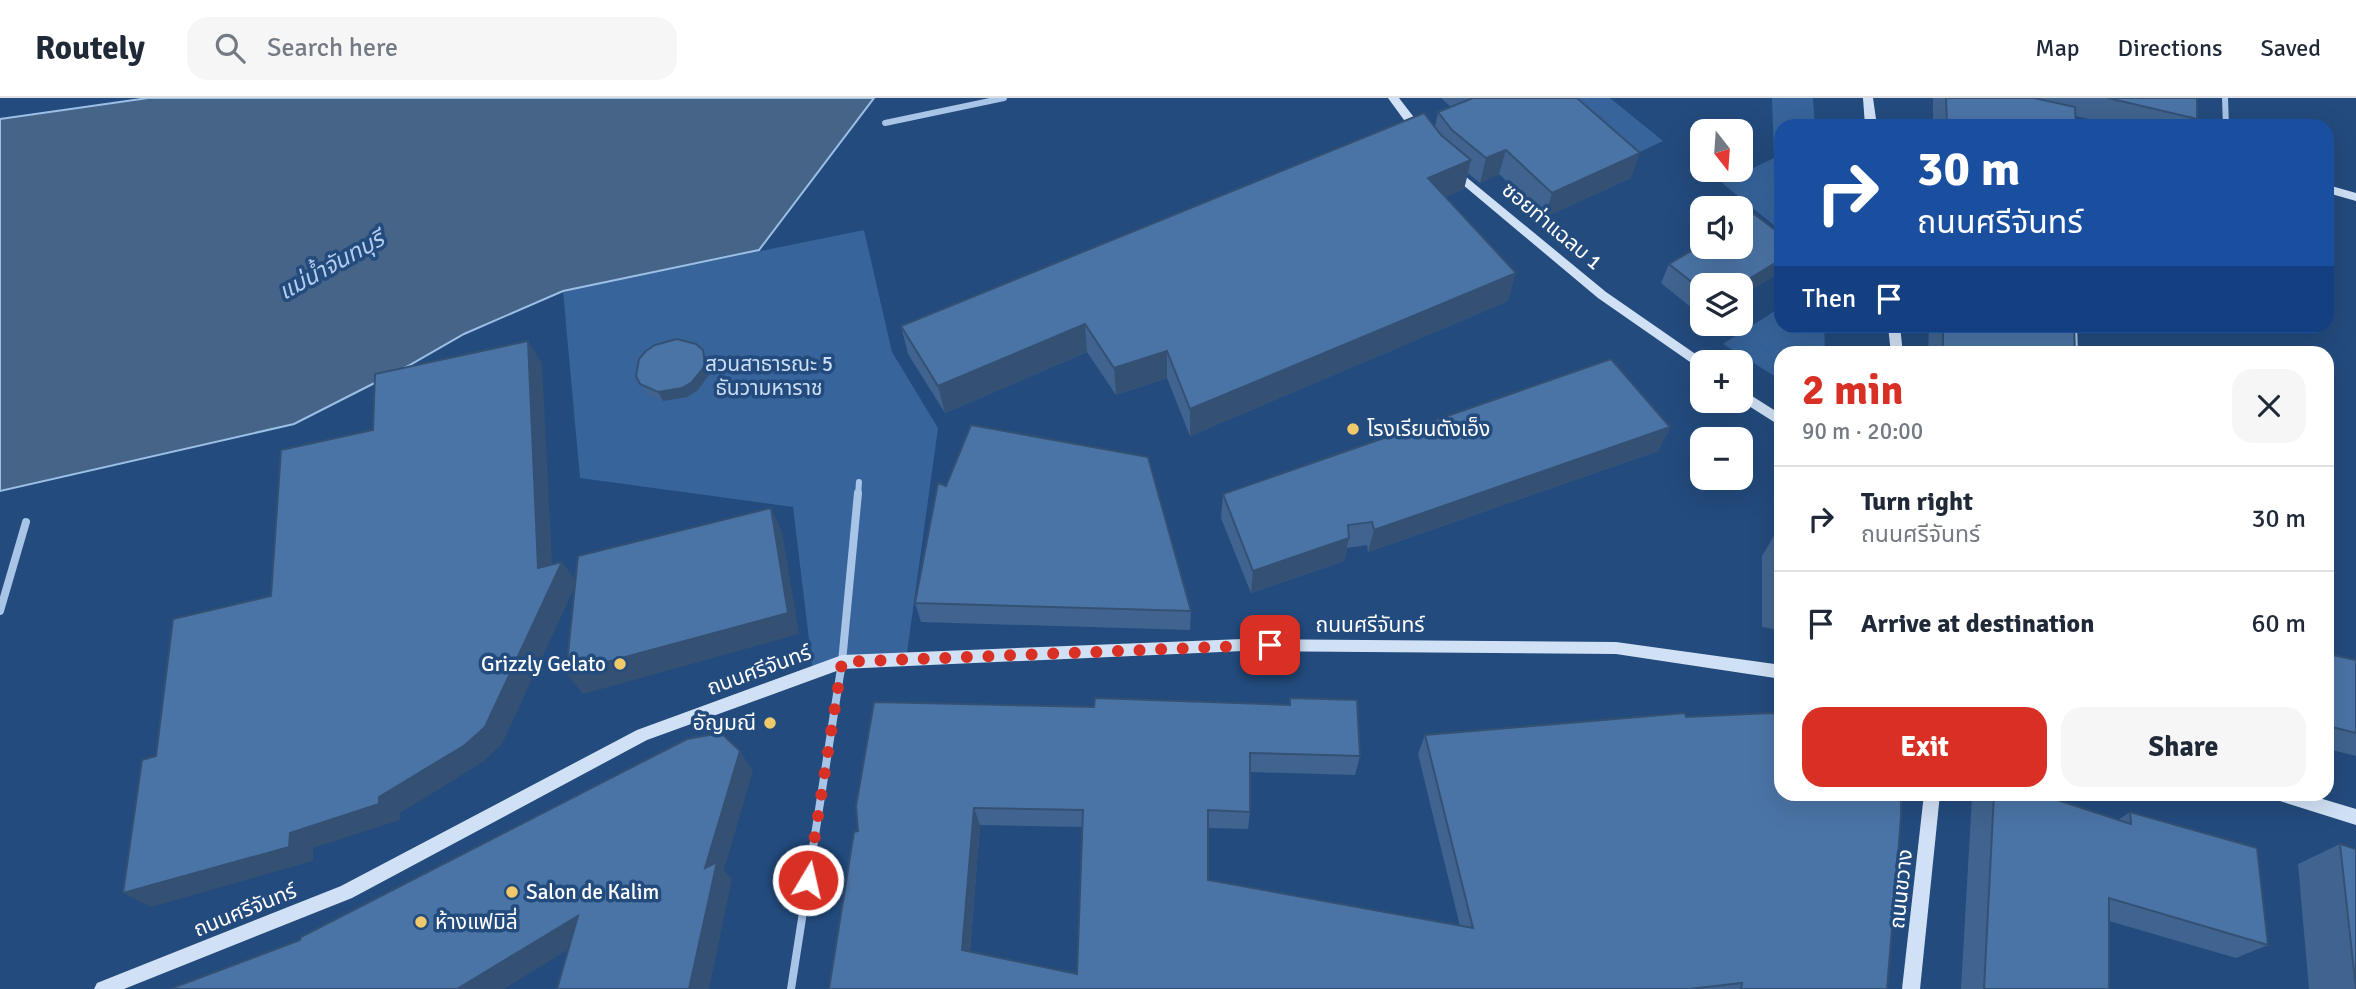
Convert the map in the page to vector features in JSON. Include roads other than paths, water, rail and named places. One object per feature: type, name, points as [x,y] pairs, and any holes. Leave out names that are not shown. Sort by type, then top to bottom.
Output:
[{"type":"main road","points":[[1392,98],[1428,144]]},
{"type":"main road","points":[[1868,98],[1870,119]]},
{"type":"main road","name":"ซอยท่าแฉลบ 1","points":[[1441,160],[1602,295],[1690,357]]},
{"type":"main road","points":[[2334,191],[2356,197]]},
{"type":"main road","points":[[1753,402],[1774,417]]},
{"type":"main road","name":"ถนนศรีจันทร์","points":[[103,989],[346,892],[642,735],[842,662],[1243,645],[1616,648],[1774,671]]},
{"type":"main road","name":"ถนนขวาง","points":[[1911,989],[1931,801]]},
{"type":"main road","points":[[2303,801],[2356,817]]},
{"type":"street","points":[[885,123],[1004,98]]},
{"type":"street","points":[[2225,98],[2226,119]]},
{"type":"street","points":[[791,989],[842,662],[859,482]]},
{"type":"street","points":[[0,611],[26,522]]},
{"type":"water","name":"แม่น้ำจันทบุรี","points":[[148,98],[874,98],[759,250],[563,291],[464,334],[294,424],[0,491],[0,119]]},
{"type":"place","name":"โรงเรียนตังเอ็ง","points":[[1353,429]]},
{"type":"place","name":"Grizzly Gelato","points":[[620,664]]},
{"type":"place","name":"อัญมณี","points":[[770,723]]},
{"type":"place","name":"Salon de Kalim","points":[[512,892]]},
{"type":"place","name":"ห้างแฟมิลี่","points":[[421,922]]},
{"type":"park label","name":"สวนสาธารณะ 5 ธันวามหาราช","points":[[769,376]]}]
